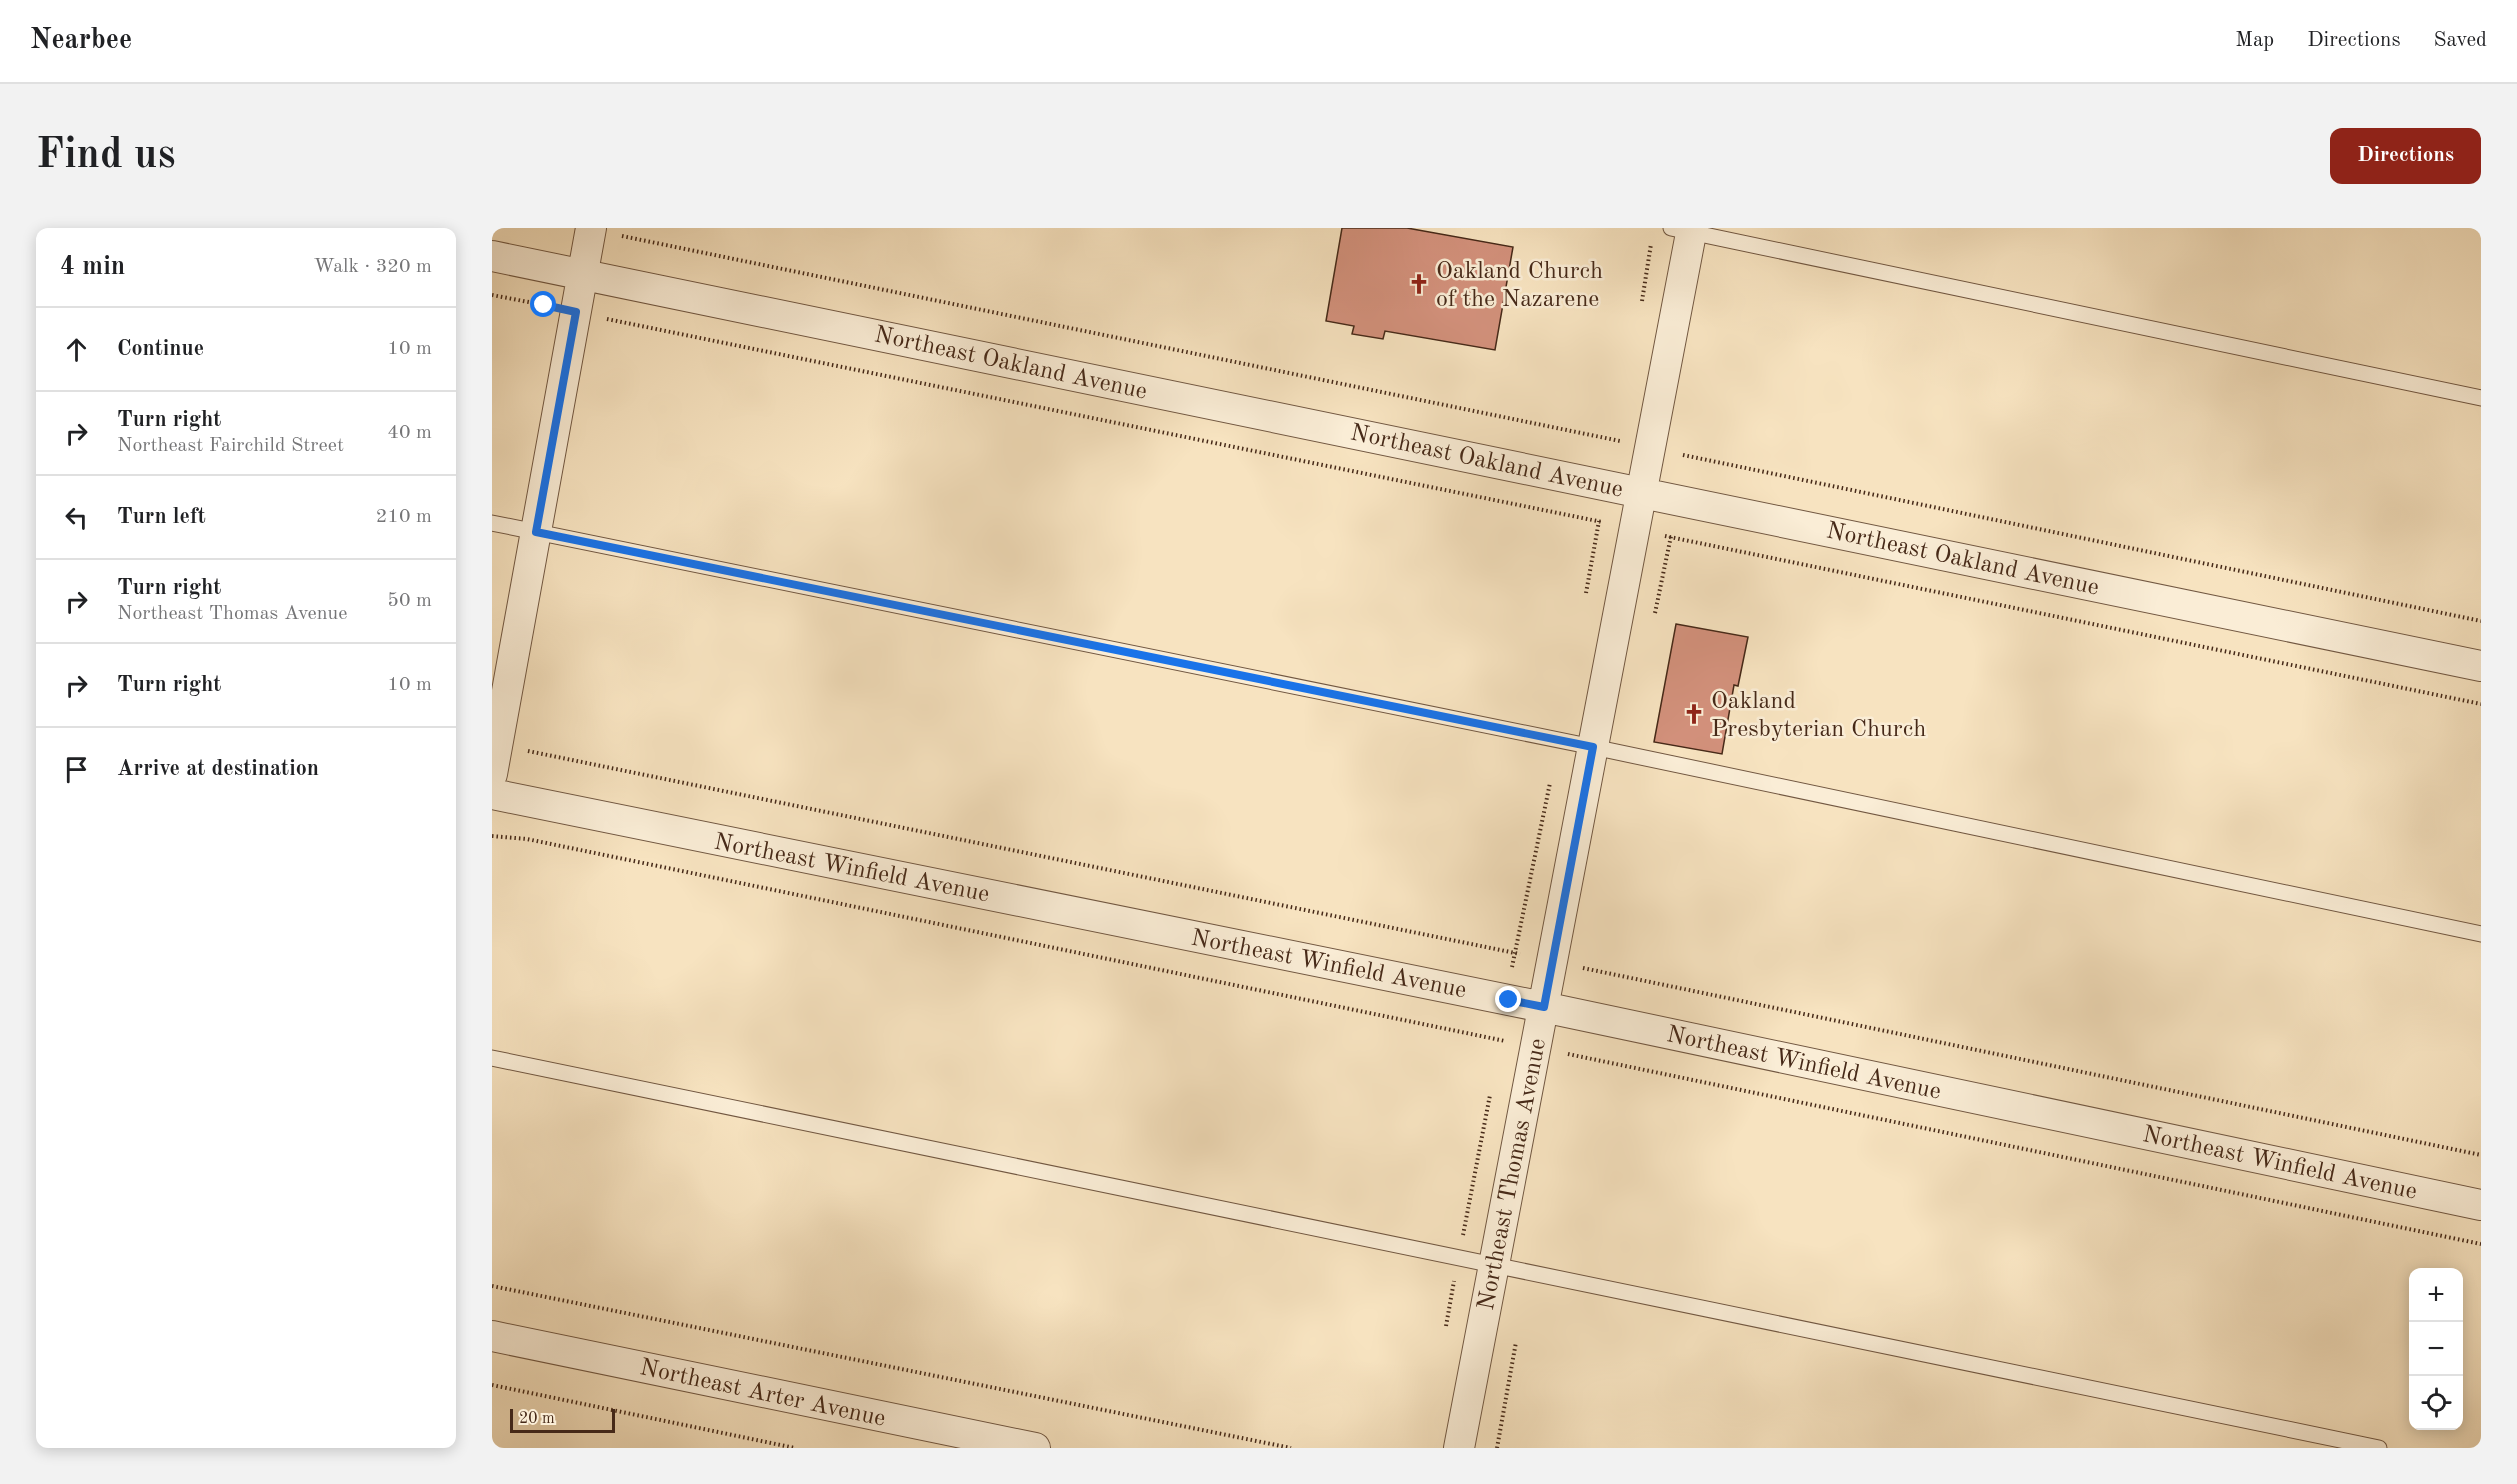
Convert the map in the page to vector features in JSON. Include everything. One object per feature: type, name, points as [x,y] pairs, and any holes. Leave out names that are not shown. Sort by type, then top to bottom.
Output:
[{"type":"street","points":[[492,774],[591,229]]},
{"type":"street","name":"Northeast Thomas Avenue","points":[[1459,1448],[1651,448],[1685,229]]},
{"type":"street","name":"Northeast Oakland Avenue","points":[[492,256],[2481,666]]},
{"type":"street","name":"Northeast Winfield Avenue","points":[[492,794],[1544,1007],[2481,1205]]},
{"type":"street","name":"Northeast Arter Avenue","points":[[492,1336],[1035,1448]]},
{"type":"lane","points":[[1685,229],[2481,398]]},
{"type":"lane","points":[[492,523],[1593,747],[2481,934]]},
{"type":"lane","points":[[492,1058],[2379,1448]]},
{"type":"path","points":[[591,229],[2481,621]]},
{"type":"path","points":[[492,295],[2481,704]]},
{"type":"path","points":[[498,743],[2481,1155]]},
{"type":"path","points":[[492,836],[527,839],[2481,1244]]},
{"type":"path","points":[[492,1286],[1291,1448]]},
{"type":"path","points":[[492,1385],[795,1448]]},
{"type":"building","name":"Oakland Church of the Nazarene","points":[[1342,228],[1407,228],[1513,247],[1495,350],[1385,331],[1383,339],[1352,334],[1354,326],[1326,321]]},
{"type":"building","name":"Oakland Presbyterian Church","points":[[1676,624],[1748,637],[1738,686],[1734,685],[1722,754],[1654,742]]},
{"type":"place","name":"Oakland Church of the Nazarene","points":[[1419,284]]},
{"type":"place","name":"Oakland Presbyterian Church","points":[[1694,714]]},
{"type":"route","points":[[544,305],[576,312],[536,532],[1593,747],[1544,1007],[1509,1000]]}]
